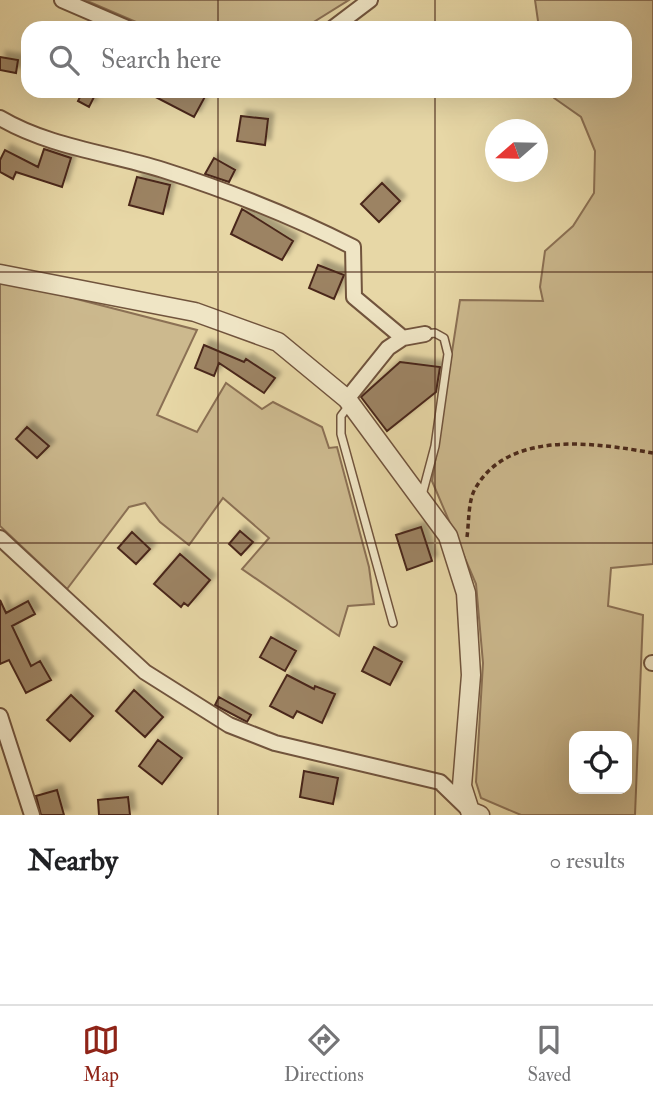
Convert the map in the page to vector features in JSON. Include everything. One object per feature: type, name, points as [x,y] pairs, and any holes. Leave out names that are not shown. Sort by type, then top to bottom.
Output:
[{"type":"street","points":[[62,0],[111,21]]},
{"type":"street","points":[[342,21],[370,0]]},
{"type":"street","points":[[0,118],[24,132],[163,170],[291,216],[353,247],[354,297],[403,338]]},
{"type":"street","points":[[0,274],[195,312],[278,342],[349,401],[448,536],[466,593],[471,675],[462,786],[475,813]]},
{"type":"street","points":[[349,401],[388,348],[403,338],[425,334]]},
{"type":"street","points":[[0,538],[145,672],[229,725],[275,743],[440,782],[475,813]]},
{"type":"street","points":[[0,716],[32,815]]},
{"type":"lane","points":[[421,499],[435,446],[448,354],[443,338],[435,333],[425,334]]},
{"type":"lane","points":[[349,401],[341,416],[341,434],[393,623]]},
{"type":"path","points":[[467,540],[474,490],[506,455],[564,444],[653,453]]},
{"type":"shaded area","points":[[85,0],[349,0],[315,21],[134,21]]},
{"type":"shaded area","points":[[535,0],[653,0],[653,564],[611,568],[608,606],[643,615],[635,815],[521,815],[481,798],[476,782],[483,663],[476,584],[432,481],[460,300],[543,301],[540,287],[545,251],[573,226],[594,193],[595,151],[581,117],[554,98],[632,98],[632,21],[538,21]]},
{"type":"shaded area","points":[[0,283],[30,287],[197,330],[157,415],[197,432],[226,383],[262,409],[273,402],[322,427],[329,448],[337,447],[369,567],[374,604],[348,606],[339,636],[242,569],[269,538],[223,498],[189,545],[160,522],[145,503],[129,507],[67,589],[0,526]]},
{"type":"building","points":[[0,57],[18,60],[16,73],[0,70]]},
{"type":"building","points":[[80,98],[94,98],[89,107],[78,101]]},
{"type":"building","points":[[157,98],[204,98],[194,117]]},
{"type":"building","points":[[241,116],[268,119],[265,145],[237,141]]},
{"type":"building","points":[[44,149],[71,158],[62,187],[16,172],[13,179],[0,172],[0,160],[5,150],[38,167]]},
{"type":"building","points":[[214,158],[235,170],[229,182],[205,174]]},
{"type":"building","points":[[137,177],[170,185],[163,214],[129,205]]},
{"type":"building","points":[[382,183],[400,201],[379,222],[361,204]]},
{"type":"building","points":[[242,209],[293,241],[282,260],[231,234]]},
{"type":"building","points":[[318,265],[344,275],[334,299],[309,288]]},
{"type":"building","points":[[204,345],[244,362],[246,359],[275,378],[264,393],[219,363],[214,376],[195,368]]},
{"type":"building","points":[[400,362],[440,367],[436,392],[387,431],[361,397]]},
{"type":"building","points":[[27,427],[49,446],[37,458],[16,439]]},
{"type":"building","points":[[421,527],[432,561],[407,570],[396,535]]},
{"type":"building","points":[[240,531],[253,542],[241,555],[229,544]]},
{"type":"building","points":[[132,532],[150,549],[136,564],[118,548]]},
{"type":"building","points":[[180,554],[210,580],[188,606],[184,603],[181,607],[154,584]]},
{"type":"building","points":[[0,600],[6,613],[28,601],[35,614],[12,626],[31,666],[40,661],[51,680],[26,693],[9,660],[0,664]]},
{"type":"building","points":[[271,637],[296,651],[285,671],[260,657]]},
{"type":"building","points":[[374,647],[402,662],[390,685],[362,671]]},
{"type":"building","points":[[287,675],[314,689],[315,686],[335,694],[322,723],[297,711],[293,718],[270,706]]},
{"type":"building","points":[[134,690],[163,717],[145,737],[116,711]]},
{"type":"building","points":[[71,695],[93,716],[70,741],[47,720]]},
{"type":"building","points":[[219,697],[251,715],[247,722],[215,705]]},
{"type":"building","points":[[158,740],[182,758],[162,784],[139,766]]},
{"type":"building","points":[[304,771],[338,778],[333,804],[300,797]]},
{"type":"building","points":[[57,790],[64,815],[41,815],[36,796]]},
{"type":"building","points":[[128,797],[130,815],[99,815],[98,800]]}]
